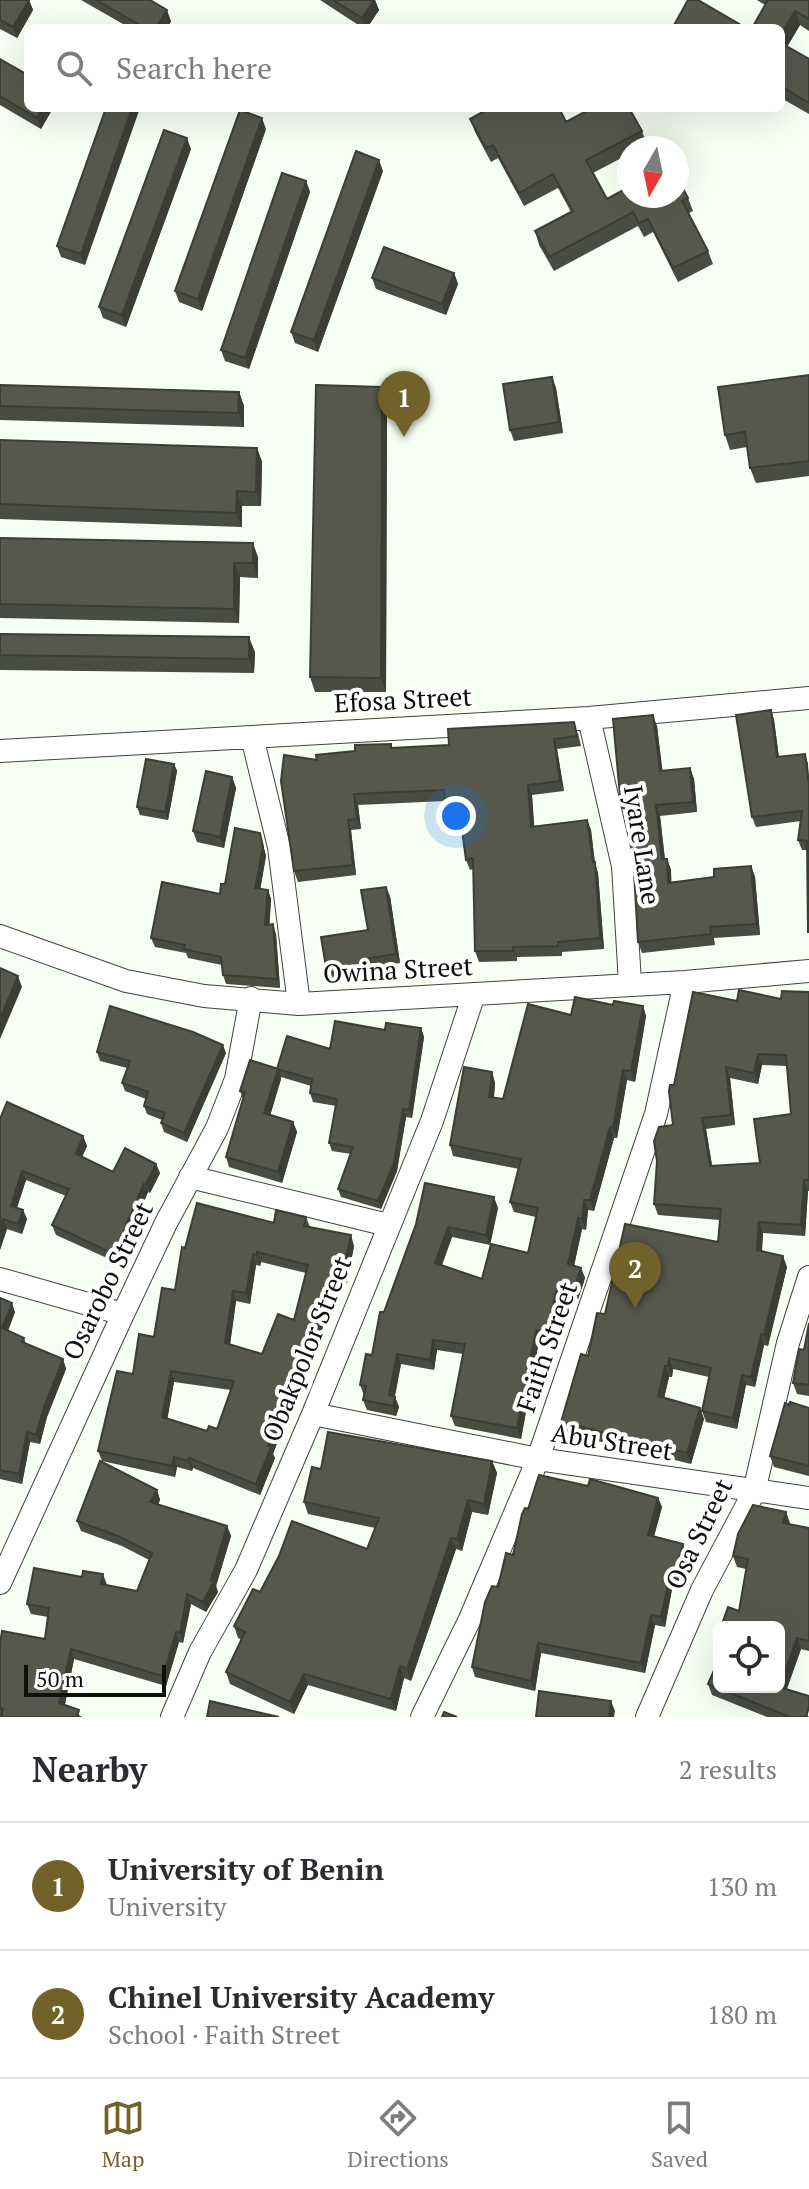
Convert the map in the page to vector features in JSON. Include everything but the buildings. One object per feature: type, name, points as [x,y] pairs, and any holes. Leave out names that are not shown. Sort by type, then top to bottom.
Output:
[{"type":"street","name":"Efosa Street","points":[[0,751],[589,718],[809,698]]},
{"type":"street","name":"Iyare Lane","points":[[589,718],[623,866],[630,983]]},
{"type":"street","points":[[252,737],[279,847],[299,1004]]},
{"type":"street","name":"Owina Street","points":[[0,936],[126,981],[204,996],[299,1004],[685,982],[809,971]]},
{"type":"street","name":"Faith Street","points":[[422,1717],[470,1619],[538,1459],[656,1114],[685,982]]},
{"type":"street","name":"Obakpolor Street","points":[[172,1717],[200,1652],[246,1570],[313,1414],[432,1121],[474,994]]},
{"type":"street","name":"Osarobo Street","points":[[1,1579],[123,1314],[217,1128],[236,1079],[251,998]]},
{"type":"street","points":[[190,1177],[388,1225]]},
{"type":"street","name":"Osa Street","points":[[647,1717],[702,1590],[754,1492],[788,1343],[809,1277]]},
{"type":"street","points":[[0,1279],[123,1314]]},
{"type":"street","name":"Abu Street","points":[[313,1414],[538,1459],[809,1498]]},
{"type":"place","name":"University of Benin","points":[[404,437]]},
{"type":"place","name":"Chinel University Academy","points":[[635,1308]]}]
